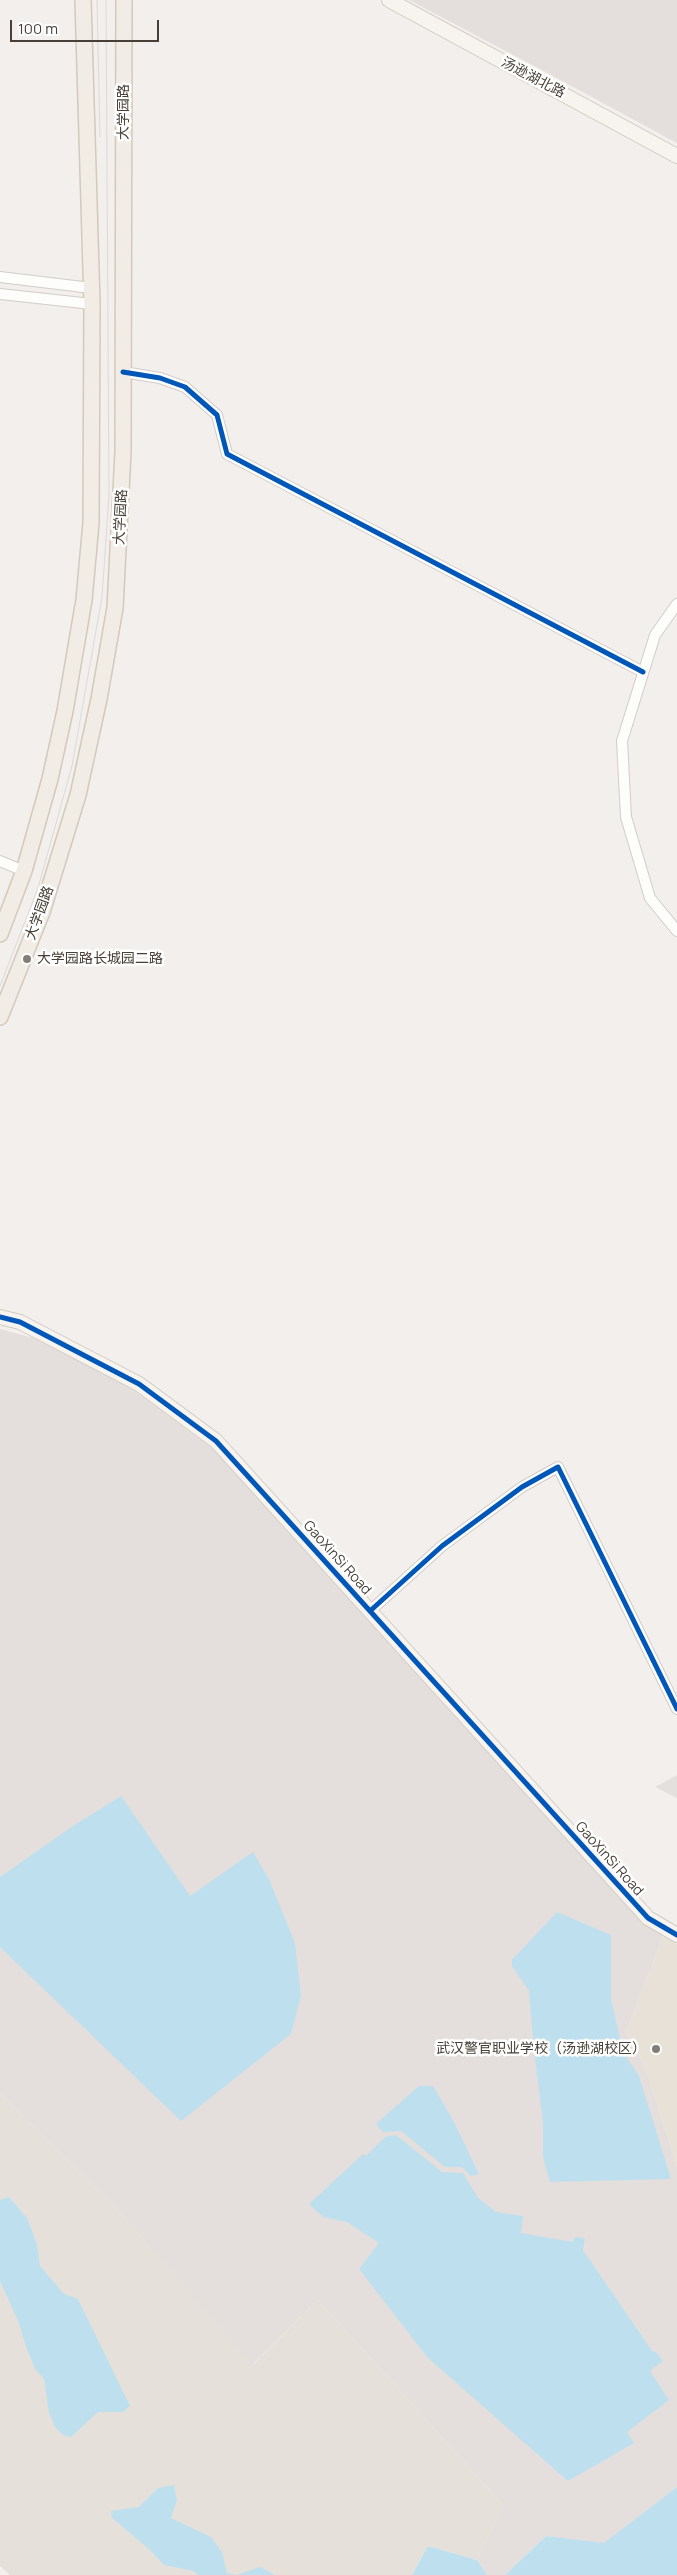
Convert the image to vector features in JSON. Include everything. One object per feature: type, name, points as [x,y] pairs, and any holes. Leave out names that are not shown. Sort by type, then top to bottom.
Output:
[{"type":"main road","points":[[0,934],[24,871],[50,779],[65,711],[84,600],[90,523],[92,304],[83,0]]},
{"type":"main road","name":"大学园路","points":[[0,1018],[42,912],[78,795],[99,699],[116,598],[121,522],[124,372],[124,0]]},
{"type":"street","name":"汤逊湖北路","points":[[389,0],[677,156]]},
{"type":"street","points":[[0,278],[91,288]]},
{"type":"street","points":[[0,294],[92,304]]},
{"type":"street","points":[[124,372],[160,378],[185,386],[217,415],[227,454],[643,672]]},
{"type":"street","points":[[677,604],[655,635],[622,741],[626,817],[650,898],[677,931]]},
{"type":"street","points":[[0,861],[24,871]]},
{"type":"street","name":"GaoXinSi Road","points":[[0,1317],[20,1322],[139,1384],[216,1441],[648,1918],[677,1935]]},
{"type":"street","points":[[370,1611],[442,1546],[522,1487],[558,1467],[677,1709]]},
{"type":"shaded area","points":[[409,0],[677,0],[677,143],[538,68]]},
{"type":"shaded area","points":[[0,1329],[33,1338],[125,1384],[225,1458],[516,1781],[663,1937],[626,2032],[645,2066],[677,2166],[677,2487],[604,2544],[546,2536],[505,2575],[487,2575],[477,2560],[503,2505],[318,2300],[253,2364],[115,2207],[0,2094]]},
{"type":"shaded area","points":[[677,1775],[677,1798],[655,1787]]},
{"type":"shaded area","name":"武汉警官职业学校（汤逊湖校区）","points":[[663,1937],[677,1944],[677,2166],[645,2066],[626,2032]]},
{"type":"shaded area","points":[[0,2094],[115,2207],[254,2364],[318,2300],[503,2505],[477,2560],[428,2546],[412,2575],[10,2575],[0,2566]]},
{"type":"water","points":[[121,1796],[190,1896],[253,1852],[269,1879],[295,1943],[301,1996],[291,2034],[181,2121],[0,1947],[0,1877],[73,1826]]},
{"type":"water","points":[[557,1912],[611,1935],[611,1999],[623,2052],[639,2076],[671,2179],[550,2182],[543,2157],[543,2122],[529,1991],[512,1966],[512,1960]]},
{"type":"water","points":[[419,2086],[433,2086],[454,2122],[479,2174],[471,2176],[462,2167],[445,2167],[401,2131],[383,2132],[376,2124]]},
{"type":"water","points":[[396,2135],[442,2172],[463,2173],[478,2198],[496,2212],[523,2216],[521,2233],[573,2242],[575,2237],[585,2238],[583,2250],[652,2351],[656,2352],[663,2361],[650,2371],[669,2400],[627,2432],[634,2443],[568,2481],[428,2358],[359,2269],[379,2243],[347,2222],[323,2217],[309,2204],[363,2154],[366,2156],[385,2137]]},
{"type":"water","points":[[9,2197],[27,2218],[37,2244],[40,2266],[64,2294],[78,2299],[130,2406],[123,2412],[98,2412],[71,2437],[63,2435],[55,2427],[49,2412],[44,2379],[35,2369],[19,2323],[0,2281],[0,2200]]},
{"type":"water","points":[[174,2485],[177,2500],[171,2518],[211,2537],[222,2552],[227,2573],[237,2575],[198,2575],[194,2571],[164,2565],[150,2550],[112,2518],[111,2511],[139,2507],[158,2488]]},
{"type":"water","points":[[677,2487],[677,2575],[505,2575],[546,2536],[604,2543]]},
{"type":"water","points":[[428,2546],[477,2560],[487,2575],[412,2575]]},
{"type":"water","points":[[260,2567],[275,2575],[237,2575]]},
{"type":"tram line","points":[[97,0],[100,137]]},
{"type":"tram line","points":[[0,986],[38,888],[72,766],[102,597],[109,496],[106,0]]},
{"type":"cycle path","points":[[123,372],[160,378],[185,387],[217,415],[227,454],[643,672]]},
{"type":"cycle path","points":[[0,1317],[20,1322],[139,1384],[216,1441],[648,1918],[677,1935]]},
{"type":"cycle path","points":[[370,1611],[442,1546],[522,1487],[558,1467],[677,1709]]},
{"type":"place","name":"大学园路长城园二路","points":[[27,959]]},
{"type":"place","name":"武汉警官职业学校（汤逊湖校区）","points":[[656,2049]]}]
